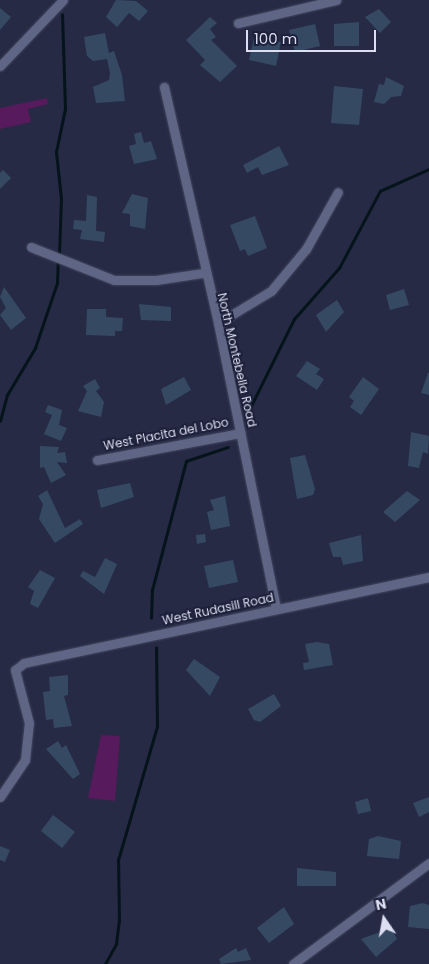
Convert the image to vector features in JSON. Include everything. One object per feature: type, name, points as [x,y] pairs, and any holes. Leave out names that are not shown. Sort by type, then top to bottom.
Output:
[{"type":"street","points":[[0,66],[63,0]]},
{"type":"street","points":[[238,22],[336,0]]},
{"type":"street","name":"North Montebella Road","points":[[164,87],[203,273],[218,323],[276,610]]},
{"type":"street","points":[[218,323],[271,290],[306,249],[338,192]]},
{"type":"street","points":[[31,247],[114,280],[156,280],[203,273]]},
{"type":"street","name":"West Placita del Lobo","points":[[97,460],[240,433]]},
{"type":"street","name":"West Rudasill Road","points":[[0,797],[25,760],[29,723],[14,670],[24,663],[429,577]]},
{"type":"street","points":[[292,964],[429,863]]},
{"type":"shaded area","points":[[47,98],[48,104],[28,109],[31,122],[0,129],[0,108]]},
{"type":"shaded area","points":[[101,735],[120,736],[115,801],[88,798]]},
{"type":"building","points":[[116,0],[136,1],[148,11],[139,21],[129,13],[117,27],[106,17]]},
{"type":"building","points":[[0,8],[11,17],[0,30]]},
{"type":"building","points":[[379,9],[391,22],[380,33],[365,17]]},
{"type":"building","points":[[210,17],[217,23],[210,29],[216,37],[211,40],[237,66],[220,82],[200,65],[205,60],[186,40]]},
{"type":"building","points":[[359,22],[359,46],[334,46],[334,24]]},
{"type":"building","points":[[315,24],[320,46],[295,52],[289,30]]},
{"type":"building","points":[[105,33],[109,53],[114,51],[122,75],[125,101],[96,103],[93,87],[109,80],[110,73],[107,59],[93,61],[87,56],[84,37]]},
{"type":"building","points":[[254,38],[281,42],[276,66],[249,60]]},
{"type":"building","points":[[386,77],[404,86],[401,96],[391,97],[384,104],[374,102],[379,84],[384,85]]},
{"type":"building","points":[[334,86],[363,89],[359,125],[331,123]]},
{"type":"building","points":[[141,132],[144,143],[151,141],[157,159],[134,164],[129,146],[136,144],[134,134]]},
{"type":"building","points":[[279,146],[289,165],[262,175],[258,167],[247,173],[243,165]]},
{"type":"building","points":[[3,170],[11,178],[0,189],[0,173]]},
{"type":"building","points":[[132,194],[148,198],[145,229],[130,226],[130,214],[122,213]]},
{"type":"building","points":[[87,195],[97,197],[96,231],[105,232],[104,242],[80,239],[82,230],[73,229],[74,220],[86,221]]},
{"type":"building","points":[[255,216],[267,248],[248,256],[245,249],[240,251],[230,225]]},
{"type":"building","points":[[4,287],[26,318],[11,330],[0,315],[6,308],[0,297]]},
{"type":"building","points":[[404,289],[409,305],[390,310],[386,295]]},
{"type":"building","points":[[337,300],[344,312],[326,332],[316,315]]},
{"type":"building","points":[[139,304],[171,307],[171,321],[141,320]]},
{"type":"building","points":[[87,309],[106,309],[106,317],[123,318],[122,331],[115,331],[115,336],[86,335]]},
{"type":"building","points":[[307,361],[320,369],[316,374],[324,379],[317,390],[296,376]]},
{"type":"building","points":[[429,373],[429,395],[421,393]]},
{"type":"building","points":[[184,377],[191,390],[166,405],[161,389]]},
{"type":"building","points":[[363,377],[379,389],[361,415],[350,407],[354,401],[349,397]]},
{"type":"building","points":[[95,379],[100,388],[96,391],[104,402],[101,417],[78,411],[87,391],[83,386]]},
{"type":"building","points":[[48,405],[62,410],[59,425],[67,428],[61,441],[44,434],[52,415],[45,412]]},
{"type":"building","points":[[411,432],[429,436],[428,454],[423,452],[419,468],[408,466]]},
{"type":"building","points":[[40,446],[59,447],[57,453],[65,452],[67,463],[57,462],[66,475],[51,483],[44,467],[40,468]]},
{"type":"building","points":[[305,455],[315,489],[313,495],[297,499],[290,458]]},
{"type":"building","points":[[130,483],[134,497],[101,508],[97,490]]},
{"type":"building","points":[[47,490],[65,528],[80,519],[83,524],[55,543],[39,519],[43,504],[38,496]]},
{"type":"building","points":[[407,491],[420,500],[395,522],[383,512]]},
{"type":"building","points":[[225,496],[230,526],[211,530],[207,512],[214,510],[210,500]]},
{"type":"building","points":[[205,534],[206,542],[197,544],[196,535]]},
{"type":"building","points":[[361,535],[363,561],[343,565],[341,557],[333,557],[329,543]]},
{"type":"building","points":[[105,558],[117,564],[104,594],[80,576],[83,571],[95,577]]},
{"type":"building","points":[[233,560],[238,582],[209,588],[204,566]]},
{"type":"building","points":[[40,570],[55,578],[38,608],[30,604],[34,591],[28,587]]},
{"type":"building","points":[[317,642],[329,644],[333,665],[304,670],[303,663],[309,662],[305,644]]},
{"type":"building","points":[[194,659],[220,677],[210,696],[186,670]]},
{"type":"building","points":[[68,675],[68,695],[64,696],[72,726],[54,728],[53,719],[46,720],[43,692],[50,691],[49,677]]},
{"type":"building","points":[[274,694],[281,706],[260,722],[254,720],[248,709]]},
{"type":"building","points":[[58,741],[62,748],[66,745],[80,774],[73,779],[46,749]]},
{"type":"building","points":[[429,797],[429,812],[419,817],[413,803]]},
{"type":"building","points":[[368,798],[371,811],[358,814],[355,802]]},
{"type":"building","points":[[53,815],[75,832],[62,848],[41,831]]},
{"type":"building","points":[[378,836],[401,841],[399,859],[367,856],[369,839]]},
{"type":"building","points":[[0,846],[10,850],[5,862],[0,860]]},
{"type":"building","points":[[297,868],[336,872],[336,886],[297,886]]},
{"type":"building","points":[[423,903],[429,905],[429,929],[408,927],[410,906]]},
{"type":"building","points":[[284,907],[294,924],[269,943],[257,928]]},
{"type":"building","points":[[391,928],[397,939],[376,957],[361,939]]},
{"type":"building","points":[[236,948],[238,952],[246,948],[251,960],[221,964],[219,959]]},
{"type":"waterway","points":[[59,255],[61,199],[56,152],[65,109],[62,15]]},
{"type":"waterway","points":[[249,410],[294,319],[339,268],[380,191],[429,169]]},
{"type":"waterway","points":[[0,421],[7,395],[35,348],[57,283],[58,260]]},
{"type":"waterway","points":[[151,618],[152,590],[186,461],[228,447]]},
{"type":"waterway","points":[[105,964],[116,944],[119,921],[118,860],[157,727],[156,648]]}]
